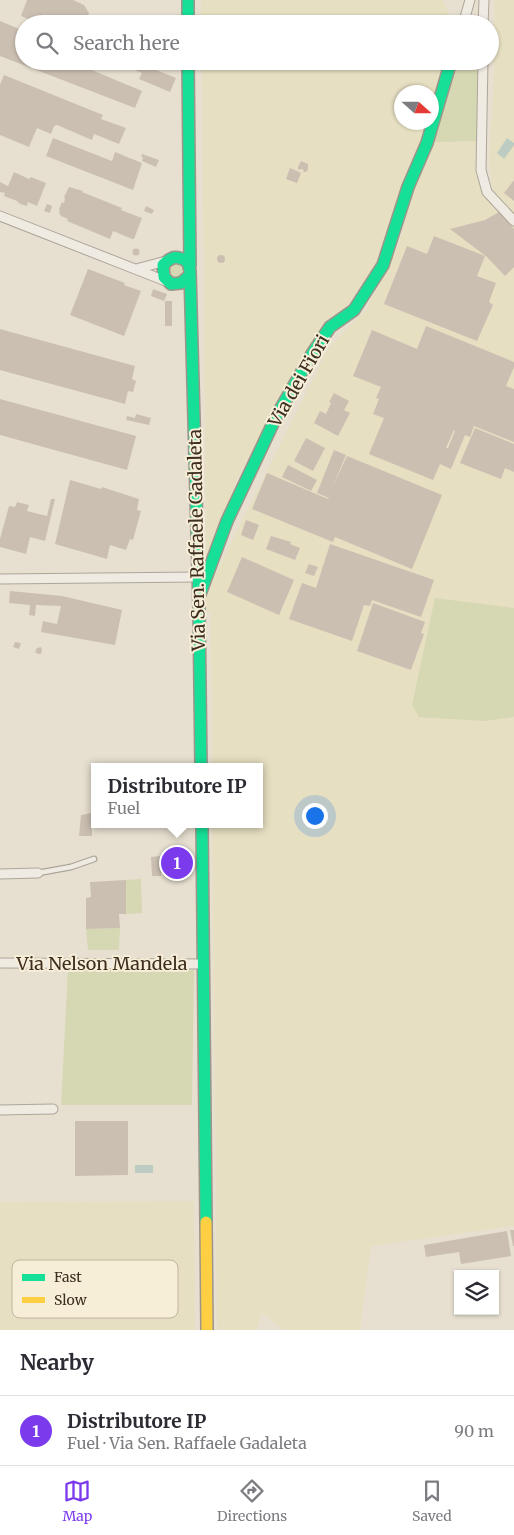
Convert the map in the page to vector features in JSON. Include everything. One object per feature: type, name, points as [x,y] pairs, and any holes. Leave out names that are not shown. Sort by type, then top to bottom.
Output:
[{"type":"main road","points":[[188,0],[188,15]]},
{"type":"main road","name":"Via Sen. Raffaele Gadaleta","points":[[188,70],[190,271],[199,598],[201,763]]},
{"type":"main road","name":"Via dei Fiori","points":[[199,598],[227,521],[277,415],[330,327],[354,310],[383,264],[408,187],[427,144],[448,70]]},
{"type":"main road","points":[[170,259],[190,230]]},
{"type":"main road","points":[[170,259],[184,258],[190,271],[184,282],[172,283]]},
{"type":"main road","name":"Via Sen. Raffaele Gadaleta","points":[[170,259],[162,270],[163,274],[172,283],[191,313]]},
{"type":"main road","points":[[202,828],[207,1330]]},
{"type":"street","points":[[466,15],[470,0]]},
{"type":"street","points":[[483,15],[484,0]]},
{"type":"street","points":[[483,70],[481,170],[487,192],[514,221]]},
{"type":"street","points":[[0,216],[172,283]]},
{"type":"street","points":[[135,270],[170,259]]},
{"type":"street","points":[[0,579],[198,576]]},
{"type":"street","points":[[0,874],[38,873]]},
{"type":"street","name":"Via Nelson Mandela","points":[[0,963],[203,964]]},
{"type":"street","points":[[0,1110],[53,1109]]},
{"type":"lane","points":[[38,873],[70,867],[94,859]]},
{"type":"shaded area","points":[[201,0],[443,0],[449,15],[201,15]]},
{"type":"shaded area","points":[[494,0],[514,0],[514,1226],[371,1246],[360,1330],[283,1330],[262,1313],[257,1330],[217,1330],[212,828],[263,828],[263,763],[212,763],[211,613],[199,607],[329,347],[367,308],[399,243],[413,189],[439,130],[454,70],[479,70],[476,173],[487,200],[492,204],[494,200],[489,162],[494,70],[499,70],[499,15],[494,15]]},
{"type":"shaded area","points":[[202,70],[442,70],[438,85],[394,85],[394,130],[425,130],[420,148],[404,178],[389,231],[377,263],[347,306],[326,322],[296,370],[239,475],[209,559],[206,561]]},
{"type":"shaded area","points":[[507,138],[514,145],[504,159],[497,153]]},
{"type":"shaded area","points":[[135,1165],[153,1165],[153,1173],[135,1173]]},
{"type":"shaded area","points":[[194,1201],[195,1330],[0,1330],[0,1202]]},
{"type":"green space","points":[[454,70],[479,70],[477,141],[434,142],[439,130]]},
{"type":"green space","points":[[182,262],[184,273],[179,278],[170,277],[167,265]]},
{"type":"green space","points":[[435,598],[514,608],[514,717],[484,721],[419,717],[412,705]]},
{"type":"green space","points":[[141,879],[142,913],[126,914],[126,880]]},
{"type":"green space","points":[[120,928],[119,950],[88,950],[86,929]]},
{"type":"green space","points":[[68,968],[194,970],[192,1105],[61,1105]]},
{"type":"building","points":[[27,0],[73,0],[84,5],[89,13],[88,15],[21,15]]},
{"type":"building","points":[[0,21],[15,27],[15,62],[0,56]]},
{"type":"building","points":[[36,70],[92,70],[142,91],[135,108]]},
{"type":"building","points":[[135,70],[156,70],[176,78],[170,92],[139,79],[142,73]]},
{"type":"building","points":[[4,75],[103,115],[101,119],[126,128],[119,144],[94,134],[92,140],[57,125],[54,126],[51,134],[37,128],[29,147],[0,135],[0,85]]},
{"type":"building","points":[[53,138],[112,161],[115,152],[142,163],[133,190],[46,156]]},
{"type":"building","points":[[142,154],[159,160],[156,167],[142,161]]},
{"type":"building","points":[[301,161],[308,164],[306,172],[303,172],[304,170],[301,169],[298,170]]},
{"type":"building","points":[[290,168],[301,173],[297,183],[286,179]]},
{"type":"building","points":[[14,172],[29,179],[31,177],[46,183],[37,206],[28,202],[27,206],[20,204],[4,196],[5,193],[0,192],[0,182],[8,186]]},
{"type":"building","points":[[514,180],[514,201],[504,193]]},
{"type":"building","points":[[69,187],[83,191],[142,218],[134,239],[113,231],[110,239],[67,221],[68,219],[59,213],[59,209],[62,202],[64,203],[64,197]]},
{"type":"building","points":[[47,204],[52,206],[50,213],[44,211]]},
{"type":"building","points":[[146,206],[154,210],[152,214],[144,211]]},
{"type":"building","points":[[499,212],[514,229],[514,267],[505,276],[487,257],[450,229],[485,220]]},
{"type":"building","points":[[434,236],[485,256],[477,276],[496,283],[489,302],[493,305],[477,341],[384,304],[407,246],[427,254]]},
{"type":"building","points":[[136,249],[139,252],[136,255],[133,252]]},
{"type":"building","points":[[221,255],[225,259],[221,263],[217,259]]},
{"type":"building","points":[[88,269],[141,291],[124,336],[70,315]]},
{"type":"building","points":[[153,289],[167,294],[164,301],[151,296]]},
{"type":"building","points":[[165,301],[172,301],[172,326],[165,326]]},
{"type":"building","points":[[426,326],[514,362],[514,367],[506,386],[514,389],[514,442],[474,426],[470,437],[465,435],[451,469],[440,464],[433,480],[369,454],[384,418],[373,414],[379,399],[376,398],[381,387],[353,376],[372,330],[417,349]],"holes":[[[454,430],[448,448],[446,448]]]},
{"type":"building","points":[[0,329],[135,366],[132,379],[136,381],[133,392],[128,391],[125,404],[0,370]]},
{"type":"building","points":[[334,393],[349,401],[344,410],[350,413],[338,436],[314,423],[320,411],[326,414]]},
{"type":"building","points":[[0,399],[136,436],[127,470],[0,435]]},
{"type":"building","points":[[136,414],[151,418],[149,425],[126,420],[127,416],[135,418]]},
{"type":"building","points":[[475,428],[514,444],[514,472],[505,468],[501,479],[460,463]]},
{"type":"building","points":[[306,438],[325,448],[313,471],[294,461]]},
{"type":"building","points":[[334,450],[346,455],[332,488],[347,456],[442,495],[412,569],[335,537],[333,542],[252,509],[267,473],[328,499],[317,493]]},
{"type":"building","points":[[288,465],[317,480],[311,491],[282,477]]},
{"type":"building","points":[[70,480],[101,489],[102,487],[139,499],[137,510],[141,511],[133,540],[130,539],[126,550],[110,545],[107,559],[55,544]]},
{"type":"building","points":[[51,499],[55,499],[45,541],[30,537],[26,554],[0,547],[0,539],[9,506],[15,507],[17,502],[29,505],[27,511],[47,516]]},
{"type":"building","points":[[246,520],[259,525],[253,540],[241,535]]},
{"type":"building","points":[[271,536],[291,542],[290,544],[300,548],[295,560],[266,549]]},
{"type":"building","points":[[330,544],[434,580],[421,617],[372,600],[370,606],[364,605],[352,641],[289,619],[302,583],[316,588]]},
{"type":"building","points":[[242,557],[294,580],[279,615],[227,592]]},
{"type":"building","points":[[309,564],[318,567],[314,576],[305,573]]},
{"type":"building","points":[[10,591],[62,596],[122,610],[115,645],[41,632],[43,621],[57,624],[61,606],[36,605],[35,616],[29,615],[30,605],[9,603]]},
{"type":"building","points":[[373,603],[425,622],[421,633],[424,634],[411,670],[357,651]]},
{"type":"building","points":[[15,642],[21,643],[19,649],[13,647]]},
{"type":"building","points":[[41,647],[41,654],[35,652],[37,648]]},
{"type":"building","points":[[91,813],[92,836],[79,836],[81,815]]},
{"type":"building","points":[[160,856],[160,859],[189,858],[189,873],[161,873],[161,876],[152,876],[151,857]]},
{"type":"building","points":[[126,880],[126,914],[119,914],[120,928],[86,929],[86,898],[91,897],[90,882]]},
{"type":"building","points":[[75,1121],[128,1121],[128,1175],[75,1176]]},
{"type":"building","points":[[510,1230],[514,1230],[514,1246],[513,1246]]},
{"type":"building","points":[[507,1231],[511,1256],[461,1264],[459,1252],[426,1257],[424,1245]]},
{"type":"traffic: fast","points":[[188,0],[188,15]]},
{"type":"traffic: fast","points":[[188,70],[190,266]]},
{"type":"traffic: fast","points":[[200,594],[227,521],[277,415],[330,327],[354,310],[383,265],[408,187],[427,143],[448,70]]},
{"type":"traffic: fast","points":[[190,275],[181,283],[171,284],[164,277],[163,265],[172,258],[181,258],[188,262],[190,271],[199,607],[201,763]]},
{"type":"traffic: fast","points":[[202,828],[206,1222]]},
{"type":"traffic: slow","points":[[206,1222],[207,1330]]},
{"type":"place","name":"Distributore IP","points":[[177,863]]}]
